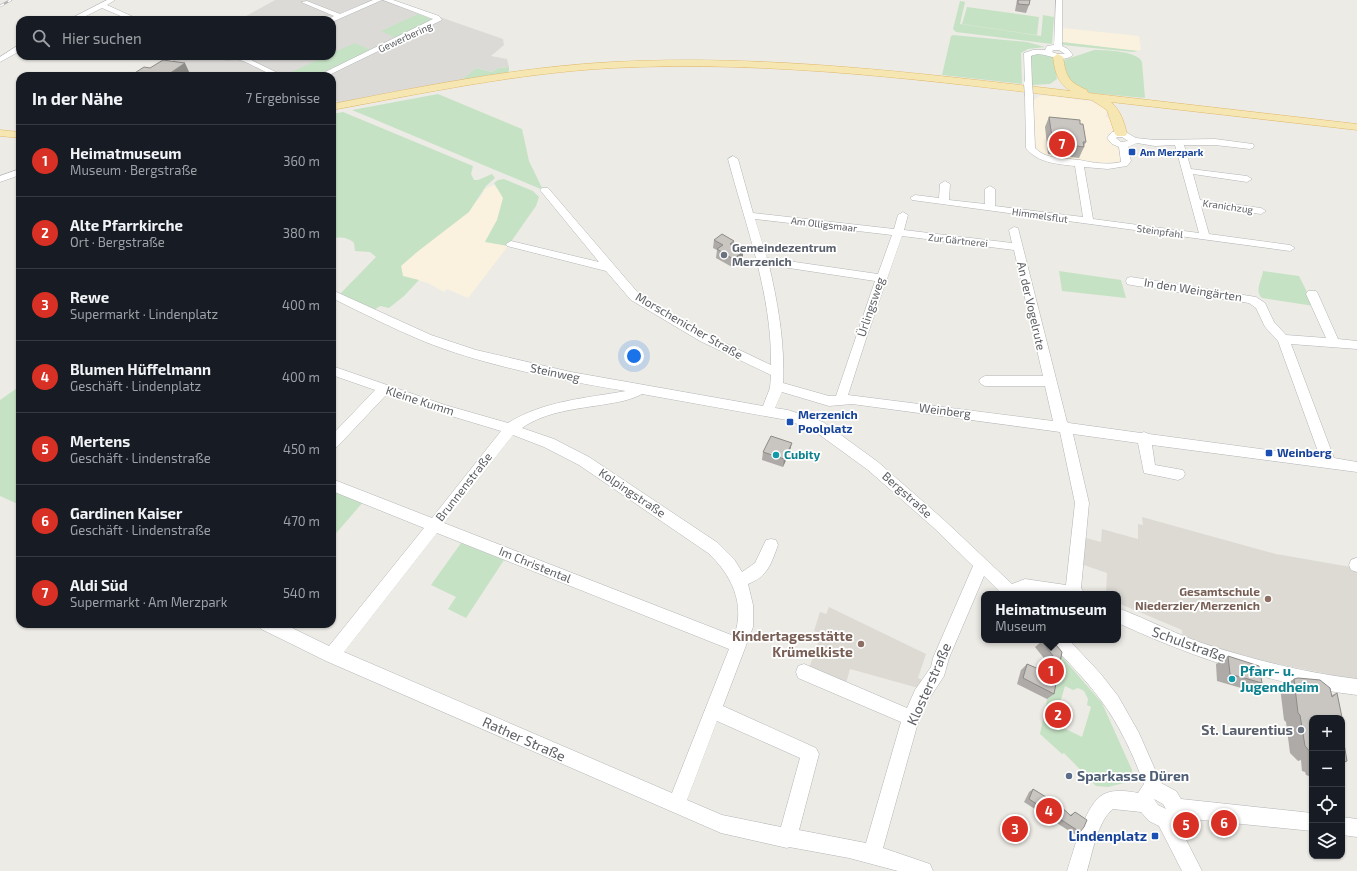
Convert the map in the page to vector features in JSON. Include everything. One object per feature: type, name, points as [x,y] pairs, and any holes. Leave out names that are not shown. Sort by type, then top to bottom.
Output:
[{"type":"main road","points":[[1058,52],[1062,78],[1065,83],[1078,90],[1099,96]]},
{"type":"main road","points":[[336,106],[453,84],[528,73],[590,67],[662,63],[715,63],[834,68],[938,78],[1357,127]]},
{"type":"main road","points":[[1031,89],[1056,85],[1062,78]]},
{"type":"main road","points":[[1082,94],[1099,100],[1116,112],[1122,139]]},
{"type":"main road","points":[[1116,112],[1124,105],[1141,102]]},
{"type":"main road","points":[[0,133],[16,135]]},
{"type":"street","points":[[80,16],[112,0]]},
{"type":"street","points":[[336,18],[379,0]]},
{"type":"street","name":"Gewerbering","points":[[329,72],[438,20],[386,0]]},
{"type":"street","points":[[1059,0],[1058,52],[1051,55],[1048,52],[1037,51],[1027,55],[1031,89],[1031,148],[1035,153],[1045,158],[1106,167],[1120,166],[1126,161],[1122,139],[1130,137],[1133,140],[1155,143],[1215,142],[1250,146]]},
{"type":"street","points":[[305,2],[339,16]]},
{"type":"street","points":[[101,5],[127,16]]},
{"type":"street","points":[[0,60],[16,50]]},
{"type":"street","points":[[150,72],[170,60]]},
{"type":"street","points":[[250,60],[272,72]]},
{"type":"street","name":"Kranichzug","points":[[1179,142],[1205,237]]},
{"type":"street","points":[[733,159],[762,261],[777,336],[779,363],[777,386],[767,411]]},
{"type":"street","points":[[1079,163],[1089,222]]},
{"type":"street","points":[[1188,171],[1247,179]]},
{"type":"street","points":[[0,179],[16,173]]},
{"type":"street","points":[[944,202],[945,184]]},
{"type":"street","points":[[990,189],[990,208]]},
{"type":"street","name":"Morschenicher Straße","points":[[545,190],[609,268],[629,291],[642,302],[729,351],[777,373]]},
{"type":"street","name":"Himmelsflut","points":[[915,198],[1089,222]]},
{"type":"street","name":"Kranichzug","points":[[1196,202],[1261,211]]},
{"type":"street","name":"Am Olligsmaar","points":[[748,215],[899,234]]},
{"type":"street","name":"Ürlingsweg","points":[[841,399],[848,374],[881,278],[899,234],[903,215]]},
{"type":"street","name":"Steinpfahl","points":[[1089,222],[1290,248]]},
{"type":"street","name":"An der Vogelrute","points":[[1014,230],[1049,381],[1063,426],[1082,503],[1075,591]]},
{"type":"street","name":"Zur Gärtnerei","points":[[899,234],[1018,247]]},
{"type":"street","points":[[511,244],[609,268]]},
{"type":"street","points":[[762,261],[881,278]]},
{"type":"street","name":"In den Weingärten","points":[[1132,281],[1252,300],[1261,306],[1269,324],[1283,339],[1329,463]]},
{"type":"street","points":[[1312,294],[1333,342]]},
{"type":"street","name":"Steinweg","points":[[336,296],[427,338],[467,352],[571,376],[788,415]]},
{"type":"street","points":[[1283,339],[1357,345]]},
{"type":"street","name":"Kleine Kumm","points":[[336,372],[442,409],[510,429]]},
{"type":"street","points":[[986,381],[1049,381]]},
{"type":"street","name":"Weinberg","points":[[777,386],[829,401],[852,399],[1063,426],[1357,467]]},
{"type":"street","points":[[336,439],[384,389]]},
{"type":"street","name":"Brunnenstraße","points":[[332,655],[510,429],[525,419],[551,409],[630,395],[641,389]]},
{"type":"street","name":"Bergstraße","points":[[788,415],[818,426],[873,466],[934,519],[1009,591]]},
{"type":"street","name":"Kolpingstraße","points":[[510,429],[549,443],[584,461],[612,479],[714,548],[723,556],[739,580],[744,595],[747,616],[745,627],[676,805]]},
{"type":"street","points":[[1144,437],[1149,469],[1178,474]]},
{"type":"street","name":"Im Christental","points":[[336,487],[738,646]]},
{"type":"street","points":[[739,580],[750,577],[761,568],[771,544]]},
{"type":"street","name":"Klosterstraße","points":[[872,853],[911,718],[920,696],[938,670],[941,658],[981,565]]},
{"type":"street","points":[[1015,591],[1025,586],[1061,591]]},
{"type":"street","name":"Schulstraße","points":[[1121,616],[1166,638],[1211,654],[1317,682],[1357,687]]},
{"type":"street","name":"Rather Straße","points":[[275,628],[332,655],[721,824],[787,839],[855,849],[872,853],[923,871]]},
{"type":"street","points":[[1061,643],[1106,692],[1118,712],[1149,772],[1153,814],[1265,816],[1309,822]]},
{"type":"street","points":[[804,672],[911,718]]},
{"type":"street","points":[[713,710],[810,754],[787,839]]},
{"type":"street","points":[[1077,871],[1094,821],[1108,801],[1151,797]]},
{"type":"street","points":[[1170,814],[1192,871]]},
{"type":"street","points":[[1345,826],[1357,828]]},
{"type":"shaded area","points":[[275,0],[391,0],[503,39],[504,45],[491,56],[507,59],[509,67],[498,68],[492,72],[476,68],[460,81],[340,103],[336,101],[336,72],[153,72],[172,60],[336,60],[336,16],[246,16]]},
{"type":"shaded area","points":[[1063,28],[1139,36],[1141,49],[1138,51],[1062,42]]},
{"type":"shaded area","points":[[1041,95],[1090,101],[1103,107],[1107,112],[1106,117],[1114,120],[1114,132],[1108,134],[1109,141],[1117,146],[1122,160],[1118,163],[1104,165],[1049,157],[1041,153],[1036,147],[1033,107],[1034,100]]},
{"type":"shaded area","points":[[494,185],[501,193],[503,198],[497,220],[485,241],[508,246],[468,298],[447,289],[444,292],[428,283],[403,276],[401,266],[480,198],[485,189]]},
{"type":"shaded area","name":"Gesamtschule Niederzier/Merzenich","points":[[1142,517],[1276,554],[1357,568],[1357,680],[1273,663],[1183,641],[1182,630],[1121,604],[1121,591],[1106,591],[1107,573],[1081,564],[1083,537],[1101,542],[1102,529],[1138,539],[1138,524],[1143,525]]},
{"type":"shaded area","name":"Kindertagesstätte Krümelkiste","points":[[829,607],[926,654],[918,678],[927,682],[922,689],[850,669],[845,687],[808,671],[821,634],[814,631],[820,612],[826,614]]},
{"type":"green space","points":[[960,1],[965,2],[960,24],[1041,36],[1043,15],[1054,17],[1052,44],[956,32],[953,29]]},
{"type":"green space","points":[[967,7],[1039,17],[1037,35],[962,24]]},
{"type":"green space","points":[[418,14],[432,19],[396,38],[381,31]]},
{"type":"green space","points":[[951,36],[1027,42],[1045,47],[1028,49],[1021,53],[1022,84],[942,75]]},
{"type":"green space","points":[[1062,42],[1138,51],[1133,52],[1063,45]]},
{"type":"green space","points":[[355,43],[371,50],[323,72],[291,72],[317,60],[336,60],[336,51]]},
{"type":"green space","points":[[1094,50],[1128,53],[1139,58],[1142,62],[1145,98],[1091,93],[1070,83],[1064,67],[1064,60]]},
{"type":"green space","points":[[1043,53],[1054,57],[1057,79],[1050,84],[1032,85],[1030,74],[1031,55]]},
{"type":"green space","points":[[509,67],[509,71],[507,73],[460,81],[476,68],[492,72],[498,68]]},
{"type":"green space","points":[[438,94],[522,129],[529,161],[543,190],[352,110]]},
{"type":"green space","points":[[343,112],[473,166],[471,174],[474,180],[478,180],[492,174],[495,178],[486,186],[469,212],[401,266],[403,276],[419,280],[404,296],[389,308],[380,306],[374,310],[340,294],[376,257],[370,252],[355,251],[354,243],[347,239],[336,238],[336,113]]},
{"type":"green space","points":[[504,179],[533,191],[539,197],[536,206],[508,246],[485,242],[497,220],[503,198],[494,183],[498,180]]},
{"type":"green space","points":[[1059,271],[1121,280],[1126,298],[1062,291]]},
{"type":"green space","points":[[1263,271],[1299,276],[1314,306],[1262,298],[1259,289]]},
{"type":"green space","points":[[16,389],[16,503],[0,496],[0,400]]},
{"type":"green space","points":[[336,490],[364,501],[336,533]]},
{"type":"green space","points":[[461,543],[504,560],[466,618],[448,609],[456,597],[431,585]]},
{"type":"green space","points":[[1057,651],[1102,703],[1132,770],[1131,779],[1128,782],[1108,787],[1096,786],[1064,753],[1062,754],[1040,734]],"holes":[[[1065,686],[1073,690],[1078,688],[1084,691],[1088,699],[1087,705],[1091,707],[1082,737],[1054,723]]]},
{"type":"building","points":[[1018,0],[1030,0],[1029,5],[1018,4]]},
{"type":"building","points":[[163,60],[185,63],[172,72],[136,72],[144,67],[150,68]]},
{"type":"building","points":[[1049,117],[1080,120],[1080,124],[1083,124],[1086,142],[1083,142],[1084,147],[1053,143]]},
{"type":"building","points":[[722,234],[734,241],[730,244],[743,252],[733,259],[717,249],[723,245],[714,240]]},
{"type":"building","points":[[771,436],[792,443],[784,459],[763,452]]},
{"type":"building","points":[[1043,643],[1054,643],[1062,652],[1054,694],[1023,678],[1027,664],[1048,673],[1053,656]]},
{"type":"building","points":[[1228,656],[1259,666],[1262,683],[1230,674]]},
{"type":"building","points":[[1294,679],[1320,680],[1330,688],[1332,697],[1337,693],[1342,715],[1309,715],[1309,751],[1305,746],[1300,715],[1298,713]]},
{"type":"building","points":[[1345,749],[1347,761],[1345,762]]},
{"type":"building","points":[[1033,789],[1059,805],[1071,816],[1075,812],[1087,820],[1080,832],[1029,799]]},
{"type":"railway","points":[[0,6],[11,0]]},
{"type":"place","name":"Aldi Süd","points":[[1062,144]]},
{"type":"place","name":"Am Merzpark","points":[[1132,152]]},
{"type":"place","name":"Gemeindezentrum Merzenich","points":[[724,255]]},
{"type":"place","name":"Merzenich Poolplatz","points":[[790,422]]},
{"type":"place","name":"Weinberg","points":[[1269,453]]},
{"type":"place","name":"Cubity","points":[[776,455]]},
{"type":"place","name":"Gesamtschule Niederzier/Merzenich","points":[[1268,599]]},
{"type":"place","name":"Kindertagesstätte Krümelkiste","points":[[861,644]]},
{"type":"place","name":"Heimatmuseum","points":[[1051,671]]},
{"type":"place","name":"Pfarr- u. Jugendheim","points":[[1232,679]]},
{"type":"place","name":"Alte Pfarrkirche","points":[[1058,715]]},
{"type":"place","name":"St. Laurentius","points":[[1301,730]]},
{"type":"place","name":"Sparkasse Düren","points":[[1069,776]]},
{"type":"place","name":"Blumen Hüffelmann","points":[[1049,811]]},
{"type":"place","name":"Gardinen Kaiser","points":[[1224,823]]},
{"type":"place","name":"Mertens","points":[[1186,825]]},
{"type":"place","name":"Rewe","points":[[1015,829]]},
{"type":"place","name":"Lindenplatz","points":[[1155,836]]}]
